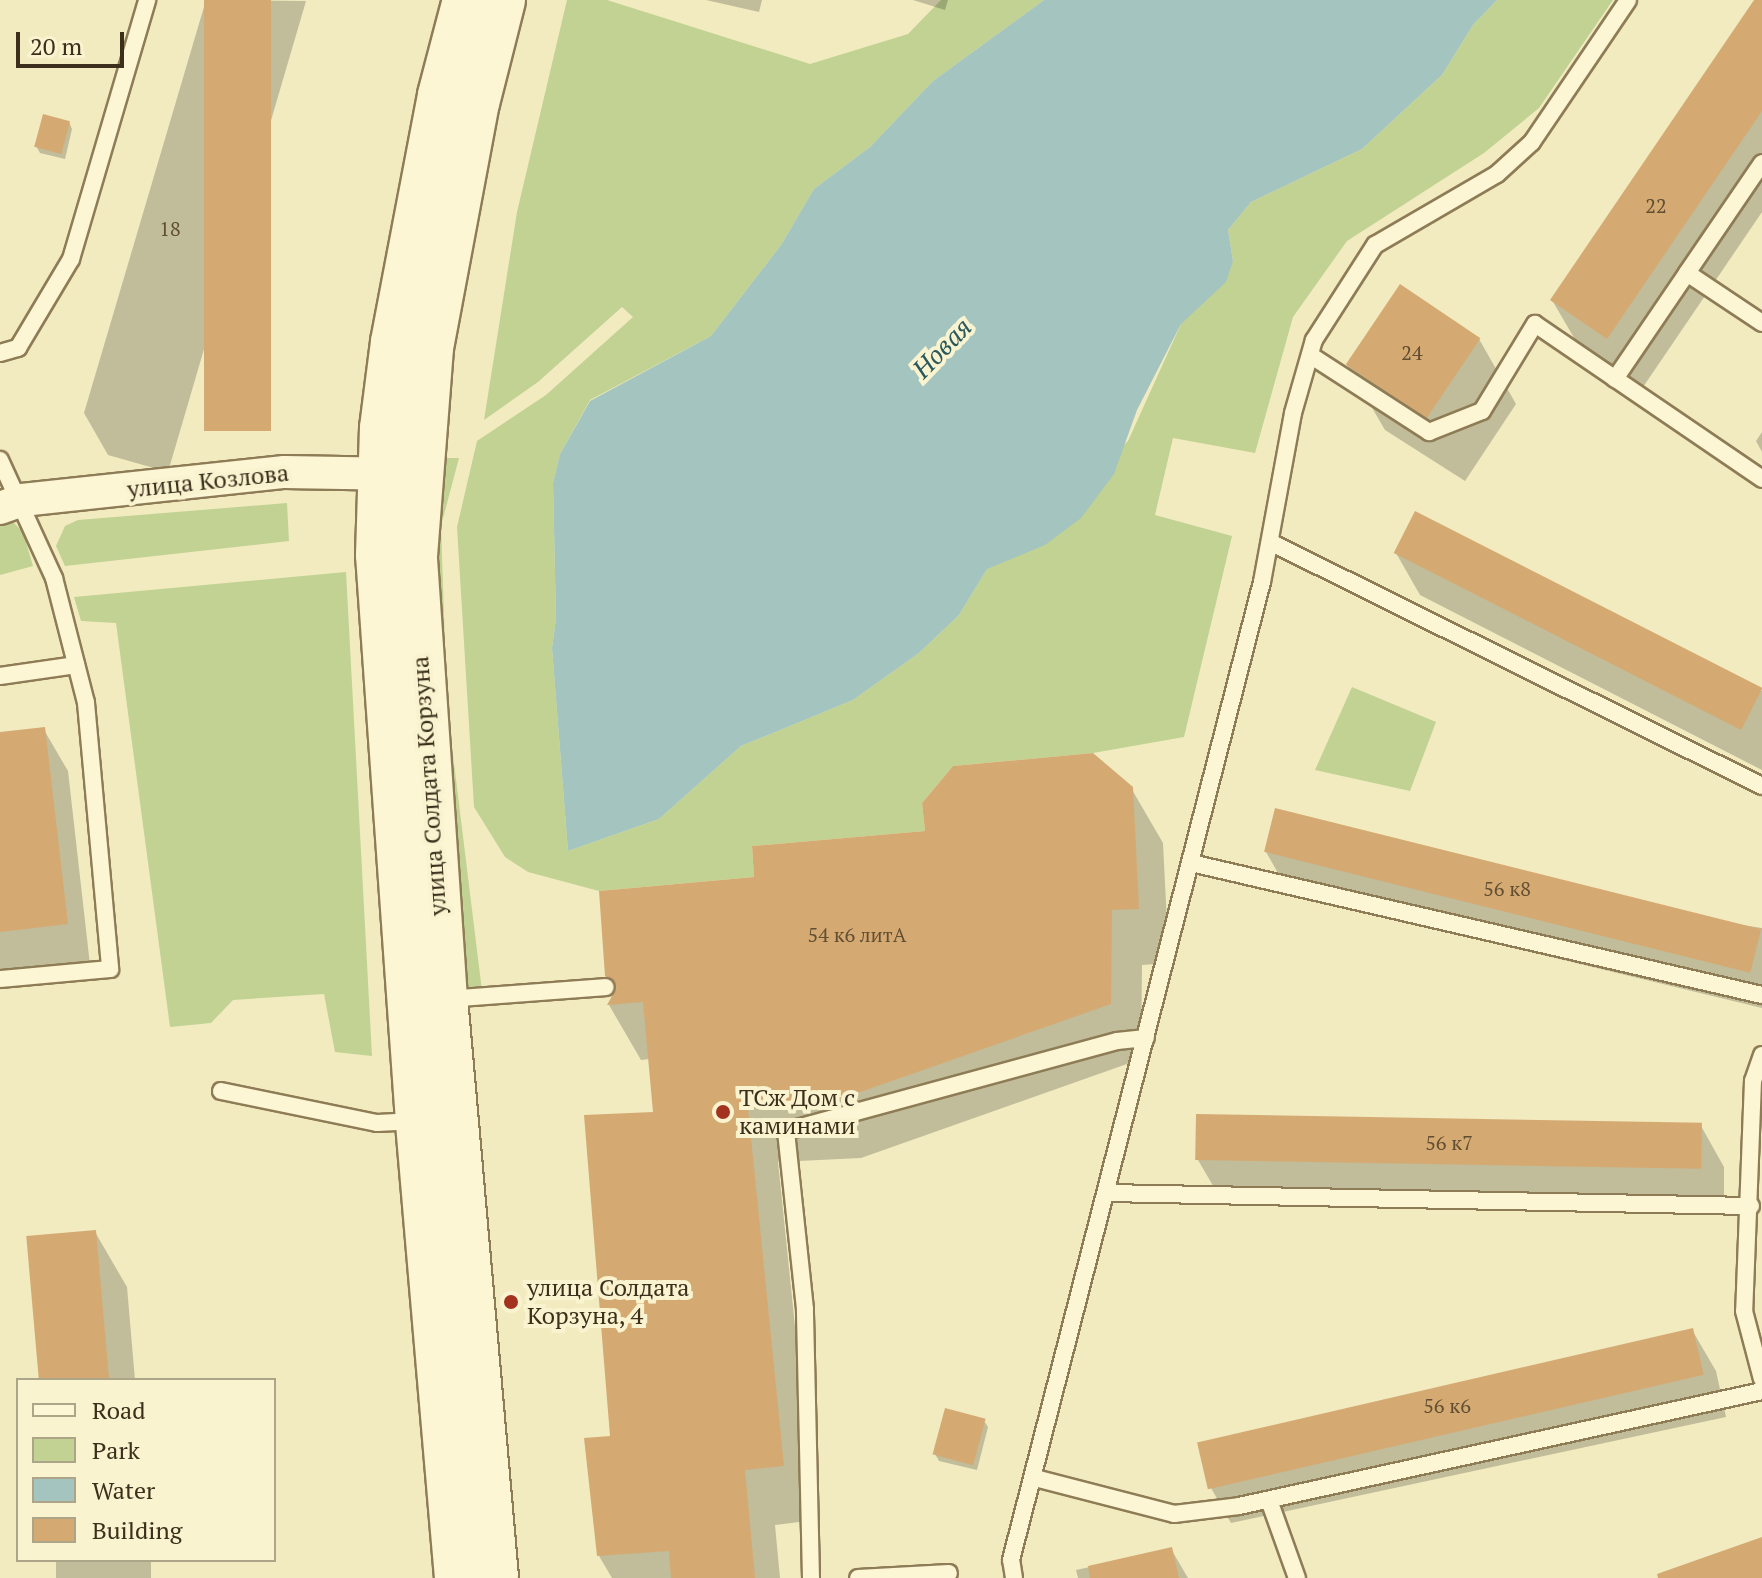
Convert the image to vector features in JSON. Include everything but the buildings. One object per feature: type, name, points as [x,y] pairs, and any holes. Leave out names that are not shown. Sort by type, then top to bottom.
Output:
[{"type":"street","name":"улица Солдата Корзуна","points":[[465,0],[440,95],[396,327],[399,474],[419,657],[427,1001],[496,1578]]},
{"type":"street","name":"улица Солдата Корзуна","points":[[399,474],[431,348],[477,103],[503,0]]},
{"type":"street","name":"улица Козлова","points":[[11,504],[285,472],[399,474]]},
{"type":"street","name":"улица Солдата Корзуна","points":[[427,1001],[418,1121],[457,1578]]},
{"type":"lane","points":[[0,353],[18,348],[71,259],[147,0]]},
{"type":"lane","points":[[1014,1578],[1011,1560],[1035,1478],[1191,863],[1270,542],[1293,413],[1310,355],[1375,245],[1497,174],[1532,142],[1628,0]]},
{"type":"lane","points":[[1615,379],[1762,163]]},
{"type":"lane","points":[[1687,273],[1762,323]]},
{"type":"lane","points":[[1310,355],[1429,432],[1482,411],[1535,324],[1762,479]]},
{"type":"lane","points":[[0,460],[11,504],[54,578],[86,703],[110,969],[0,979]]},
{"type":"lane","points":[[1270,542],[1762,786]]},
{"type":"lane","points":[[0,676],[76,665]]},
{"type":"lane","points":[[1191,863],[1762,995]]},
{"type":"lane","points":[[427,1001],[606,987]]},
{"type":"lane","points":[[811,1578],[805,1309],[786,1131],[1146,1038]]},
{"type":"lane","points":[[1762,1055],[1753,1081],[1751,1206],[1744,1311],[1762,1379]]},
{"type":"lane","points":[[221,1091],[377,1123],[418,1121]]},
{"type":"lane","points":[[1107,1193],[1751,1206]]},
{"type":"lane","points":[[1035,1478],[1174,1514],[1269,1500],[1762,1391]]},
{"type":"lane","points":[[1269,1500],[1297,1578]]},
{"type":"lane","points":[[858,1578],[949,1573]]},
{"type":"green space","points":[[567,0],[607,0],[810,64],[908,34],[941,0],[1044,0],[933,81],[870,147],[814,189],[781,245],[711,336],[590,400],[560,454],[553,483],[556,618],[552,648],[568,851],[659,819],[741,746],[853,700],[919,653],[959,615],[987,569],[1128,441],[1181,324],[1233,261],[1228,230],[1251,202],[1362,149],[1442,75],[1473,25],[1497,0],[1613,0],[1539,108],[1484,153],[1347,241],[1293,317],[1255,453],[1173,438],[1155,515],[1232,536],[1184,737],[1093,753],[953,766],[922,803],[925,831],[752,846],[754,877],[599,891],[528,872],[505,857],[474,807],[457,527],[477,441],[546,395],[633,317],[622,307],[538,382],[484,420],[517,212]]},
{"type":"green space","points":[[430,458],[459,458],[441,526],[447,706],[482,991],[465,993]]},
{"type":"green space","points":[[287,503],[289,541],[65,566],[56,546],[65,526],[78,520]]},
{"type":"green space","points":[[13,522],[23,532],[33,566],[0,575],[0,526]]},
{"type":"green space","points":[[346,572],[372,1056],[335,1052],[324,994],[233,1000],[211,1023],[170,1027],[116,623],[81,621],[74,597]]},
{"type":"green space","points":[[1352,687],[1436,722],[1410,791],[1315,770]]},
{"type":"water","name":"Новая","points":[[1044,0],[1497,0],[1473,25],[1442,75],[1362,149],[1251,202],[1228,230],[1233,261],[1226,282],[1181,324],[1137,410],[1114,474],[1081,518],[1045,545],[987,569],[959,615],[919,653],[853,700],[741,746],[659,819],[568,851],[552,648],[556,618],[553,483],[560,454],[590,401],[711,336],[781,245],[814,189],[870,147],[933,81]]},
{"type":"place","name":"ТСж Дом с каминами","points":[[723,1112]]},
{"type":"place","name":"улица Солдата Корзуна, 4","points":[[511,1302]]}]
